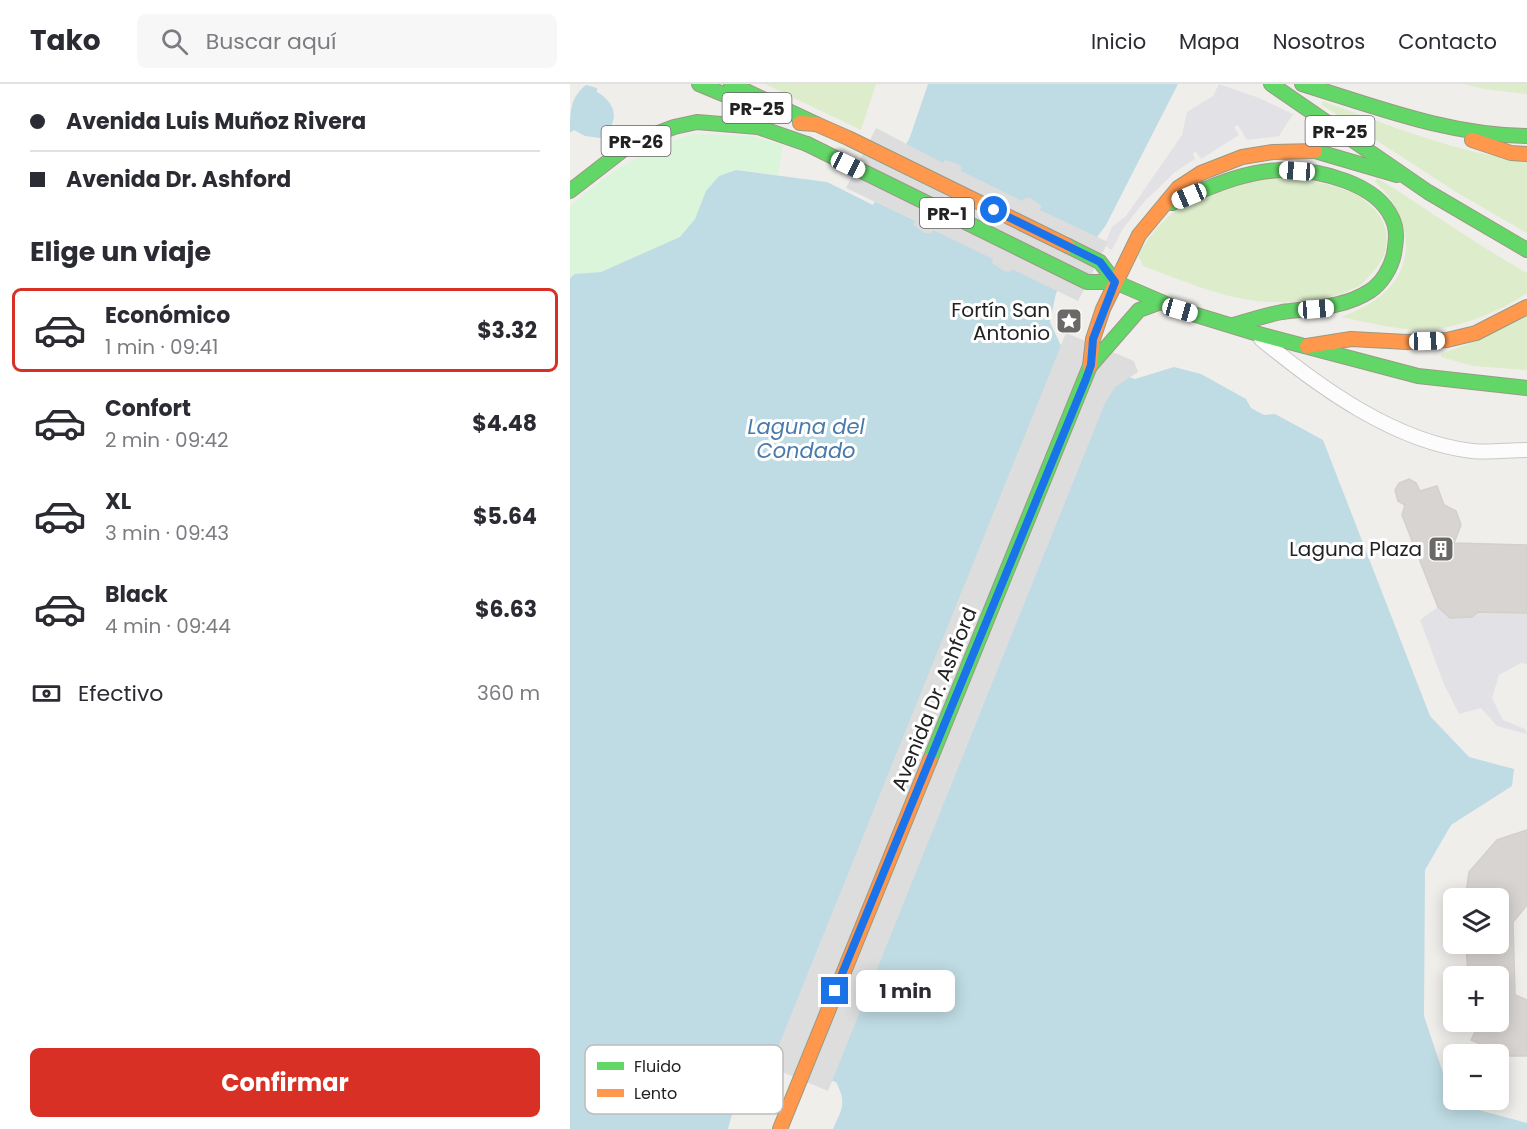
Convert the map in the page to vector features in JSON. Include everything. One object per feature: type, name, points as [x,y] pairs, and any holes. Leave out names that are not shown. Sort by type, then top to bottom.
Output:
[{"type":"main road","name":"PR-25","points":[[699,84],[792,123],[816,124]]},
{"type":"main road","name":"PR-1","points":[[731,84],[1100,262],[1115,282]]},
{"type":"main road","points":[[752,84],[798,109],[816,124]]},
{"type":"main road","name":"PR-25","points":[[1270,84],[1408,179],[1498,235],[1527,250]]},
{"type":"main road","points":[[1302,84],[1448,128],[1479,143],[1511,153],[1527,154]]},
{"type":"main road","name":"PR-26","points":[[570,191],[632,143],[674,127],[697,122],[758,127],[807,144]]},
{"type":"main road","points":[[1448,128],[1527,136]]},
{"type":"main road","name":"PR-1","points":[[807,144],[1087,282],[1115,282],[1180,310],[1304,347],[1351,339],[1407,342],[1447,340],[1476,333],[1527,307]]},
{"type":"main road","name":"Avenida Dr. Ashford","points":[[780,1129],[1091,365],[1093,339],[1115,282],[1139,235],[1178,188],[1202,173],[1242,157],[1310,150],[1408,179]]},
{"type":"main road","points":[[1159,209],[1217,183],[1283,170],[1311,172],[1341,179],[1376,198],[1388,211],[1394,225],[1396,249],[1386,276],[1371,290],[1331,307],[1269,315],[1234,325]]},
{"type":"main road","points":[[1091,365],[1139,310],[1161,302]]},
{"type":"main road","points":[[1304,347],[1418,376],[1527,388]]},
{"type":"street","points":[[1255,333],[1327,390],[1414,437],[1472,451],[1527,450]]},
{"type":"green space","points":[[765,84],[876,84],[861,130]]},
{"type":"green space","points":[[1464,84],[1527,84],[1527,94],[1484,89]]},
{"type":"green space","points":[[1322,101],[1449,145],[1474,152],[1527,161],[1527,233],[1456,192],[1322,105]]},
{"type":"green space","points":[[694,134],[751,136],[783,145],[778,175],[736,170],[706,192],[695,219],[680,237],[601,272],[575,274],[570,278],[570,206],[613,172],[643,154]]},
{"type":"green space","points":[[1295,176],[1354,194],[1378,214],[1386,232],[1385,253],[1380,263],[1359,286],[1340,294],[1307,301],[1258,301],[1224,295],[1143,266],[1138,255],[1145,244],[1162,223],[1193,197],[1225,184]]},
{"type":"green space","points":[[1377,178],[1527,273],[1527,293],[1475,319],[1432,329],[1399,328],[1341,317],[1364,307],[1385,292],[1396,279],[1403,265],[1406,250],[1401,220],[1395,206],[1375,182]]},
{"type":"green space","points":[[1527,316],[1527,370],[1473,366],[1441,357],[1441,354],[1476,341]]},
{"type":"shaded area","points":[[1219,84],[1259,98],[1293,114],[1279,136],[1247,140],[1238,125],[1234,127],[1239,135],[1201,159],[1196,152],[1193,153],[1195,159],[1175,172],[1143,203],[1122,230],[1112,250],[1109,249],[1105,244],[1112,227],[1126,216],[1182,135],[1187,112],[1213,96]]},
{"type":"shaded area","points":[[1438,607],[1450,618],[1471,617],[1478,612],[1527,613],[1527,664],[1521,663],[1499,675],[1492,698],[1503,720],[1525,729],[1527,734],[1497,726],[1481,708],[1459,714],[1444,684],[1420,620]]},
{"type":"water","name":"Laguna del Condado","points":[[928,84],[1178,84],[1106,225],[1056,293],[1050,322],[1060,344],[1069,353],[1091,365],[1135,379],[1174,367],[1201,374],[1246,399],[1251,408],[1264,415],[1275,414],[1323,440],[1430,716],[1469,757],[1514,769],[1512,786],[1451,825],[1425,870],[1424,1016],[1443,1073],[1443,1110],[1479,1110],[1527,1123],[1527,1129],[833,1129],[842,1106],[836,1082],[804,1072],[783,1062],[783,1045],[585,1045],[585,1114],[732,1114],[728,1129],[570,1129],[570,278],[575,274],[601,272],[680,237],[695,219],[706,191],[719,176],[736,170],[827,182],[873,205],[910,137]]},
{"type":"water","points":[[586,85],[597,88],[597,92],[609,102],[614,114],[611,127],[600,138],[585,136],[574,130],[570,133],[574,100]]},
{"type":"pier","points":[[876,128],[943,163],[945,160],[958,164],[962,168],[961,171],[1022,201],[1030,198],[1042,206],[1040,210],[1108,242],[1078,301],[1012,269],[1010,272],[1004,271],[992,263],[993,259],[933,230],[931,233],[925,233],[913,225],[915,221],[846,188]]},
{"type":"pier","points":[[1066,333],[1134,361],[1138,372],[1115,387],[1105,403],[828,1091],[783,1072],[783,1045],[779,1045]]},
{"type":"building","name":"Laguna Plaza","points":[[1409,479],[1416,483],[1420,491],[1437,486],[1444,505],[1456,511],[1461,525],[1454,543],[1527,545],[1527,613],[1478,612],[1472,617],[1450,618],[1438,607],[1402,515],[1405,505],[1398,501],[1395,490],[1399,483]]},
{"type":"building","points":[[1527,830],[1527,905],[1513,922],[1515,995],[1527,1000],[1527,1056],[1509,1056],[1509,1044],[1481,1044],[1471,1040],[1475,1032],[1509,1032],[1509,966],[1467,966],[1467,954],[1509,954],[1509,888],[1467,888],[1469,872],[1497,840]]},
{"type":"traffic: fast","points":[[699,84],[752,106]]},
{"type":"traffic: fast","points":[[731,84],[816,124]]},
{"type":"traffic: fast","points":[[1271,84],[1428,192],[1527,250]]},
{"type":"traffic: fast","points":[[1302,84],[1441,125],[1469,131],[1527,136]]},
{"type":"traffic: fast","points":[[570,191],[632,143],[674,127],[697,122],[758,127],[807,144]]},
{"type":"traffic: fast","points":[[807,144],[1087,282],[1115,282]]},
{"type":"traffic: fast","points":[[1315,151],[1397,175]]},
{"type":"traffic: fast","points":[[1172,203],[1241,176],[1285,170],[1330,176],[1360,187],[1384,206],[1392,218],[1396,236],[1393,259],[1382,279],[1370,291],[1339,304],[1282,312],[1234,325]]},
{"type":"traffic: fast","points":[[1068,246],[1100,262],[1115,282],[1180,310],[1255,333],[1418,376],[1527,388]]},
{"type":"traffic: fast","points":[[1091,365],[1139,310],[1161,302]]},
{"type":"traffic: fast","points":[[930,760],[1090,366]]},
{"type":"traffic: slow","points":[[800,123],[816,124],[848,138],[1068,246]]},
{"type":"traffic: slow","points":[[1472,140],[1511,153],[1527,154]]},
{"type":"traffic: slow","points":[[1090,366],[1093,339],[1103,309],[1139,235],[1178,188],[1201,173],[1242,157],[1273,152],[1315,151]]},
{"type":"traffic: slow","points":[[1307,346],[1351,339],[1407,342],[1447,340],[1476,333],[1527,307]]},
{"type":"traffic: slow","points":[[780,1129],[930,760]]},
{"type":"place","name":"Fortín San Antonio","points":[[1069,321]]},
{"type":"place","name":"Laguna Plaza","points":[[1441,549]]},
{"type":"route","points":[[835,991],[1086,379],[1091,365],[1093,339],[1115,282],[1100,262],[994,210]]}]
